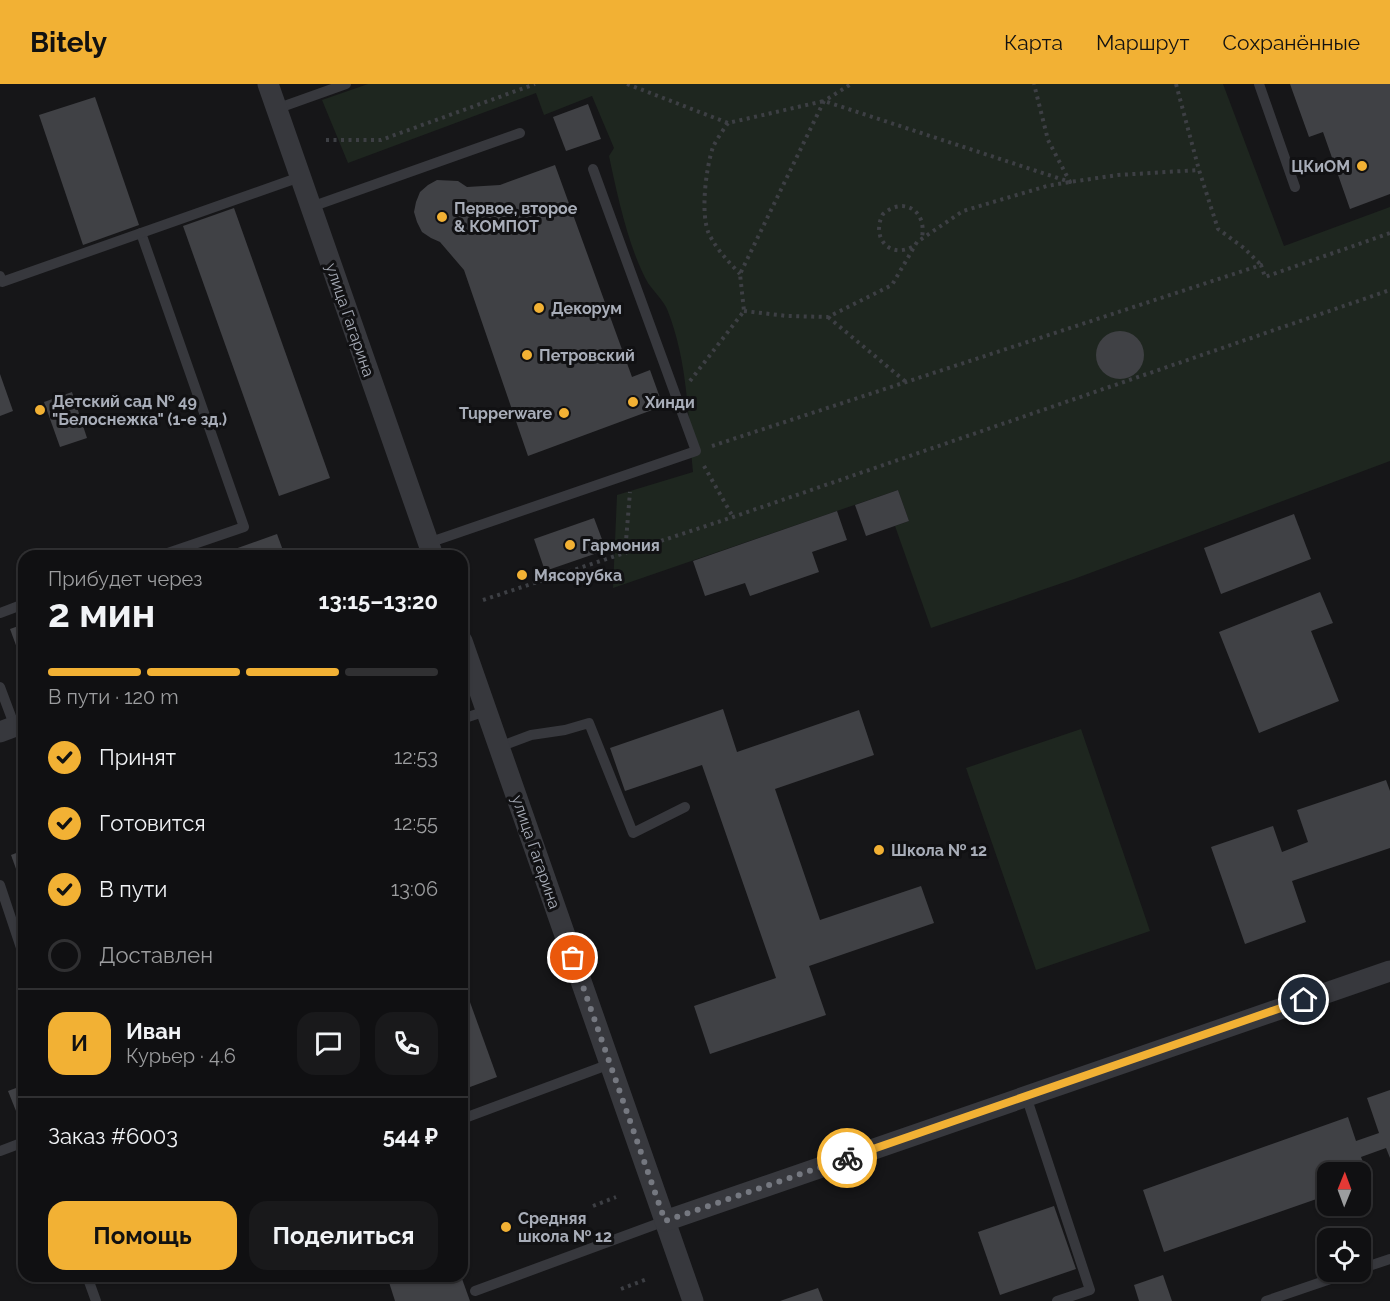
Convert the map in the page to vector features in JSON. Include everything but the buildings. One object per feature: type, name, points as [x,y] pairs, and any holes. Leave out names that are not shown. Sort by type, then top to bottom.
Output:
[{"type":"street","name":"улица Гагарина","points":[[268,84],[430,550]]},
{"type":"street","name":"улица Гагарина","points":[[468,658],[693,1301]]},
{"type":"street","points":[[665,1221],[1390,970]]},
{"type":"lane","points":[[276,109],[346,84]]},
{"type":"lane","points":[[1258,84],[1295,187]]},
{"type":"lane","points":[[311,207],[520,133]]},
{"type":"lane","points":[[430,550],[696,451],[593,169]]},
{"type":"lane","points":[[0,276],[2,282],[300,177]]},
{"type":"lane","points":[[141,233],[244,527],[177,550]]},
{"type":"lane","points":[[0,613],[18,606]]},
{"type":"lane","points":[[0,687],[13,727]]},
{"type":"lane","points":[[468,717],[486,711]]},
{"type":"lane","points":[[499,747],[531,735],[565,730],[590,723],[633,833],[685,807]]},
{"type":"lane","points":[[0,885],[18,939]]},
{"type":"lane","points":[[468,1117],[610,1064]]},
{"type":"lane","points":[[1026,1096],[1090,1290],[1057,1301]]},
{"type":"lane","points":[[0,1151],[18,1144]]},
{"type":"lane","points":[[475,1291],[665,1221]]},
{"type":"lane","points":[[1371,1265],[1390,1259]]},
{"type":"lane","points":[[89,1282],[96,1301]]},
{"type":"lane","points":[[1266,1301],[1322,1282]]},
{"type":"path","points":[[327,140],[381,140],[535,84]]},
{"type":"path","points":[[627,84],[728,123],[824,101],[851,84]]},
{"type":"path","points":[[1034,84],[1048,140],[1070,182]]},
{"type":"path","points":[[1176,84],[1199,170],[1218,229],[1244,248],[1261,265],[1265,277],[1390,232]]},
{"type":"path","points":[[824,101],[1070,182]]},
{"type":"path","points":[[677,398],[744,311],[740,274],[824,101]]},
{"type":"path","points":[[728,123],[714,146],[707,176],[704,207],[708,232],[720,254],[740,274]]},
{"type":"path","points":[[744,311],[787,316],[828,317],[892,285],[921,238],[963,212],[1047,186],[1118,175],[1199,170]]},
{"type":"path","points":[[914,246],[901,251],[888,247],[882,242],[878,228],[883,214],[896,206],[903,205],[911,208],[921,219],[923,226],[921,238]]},
{"type":"path","points":[[733,517],[696,451],[1261,265]]},
{"type":"path","points":[[483,600],[733,517],[1390,290]]},
{"type":"path","points":[[828,317],[906,382]]},
{"type":"path","points":[[625,553],[631,474]]},
{"type":"path","points":[[593,1206],[616,1197]]},
{"type":"path","points":[[621,1288],[647,1279]]},
{"type":"shaded area","points":[[368,84],[1223,84],[1284,246],[1390,207],[1390,461],[1074,579],[931,628],[895,526],[909,521],[898,490],[613,588],[617,495],[693,472],[686,389],[674,329],[665,306],[648,283],[635,255],[624,221],[609,156],[614,148],[592,96],[544,115],[536,93],[348,163],[322,100]]},
{"type":"shaded area","points":[[1081,729],[1150,931],[1036,970],[966,768]]},
{"type":"way so far","points":[[573,958],[665,1221],[847,1158]]},
{"type":"place","name":"ЦКиОМ","points":[[1362,166]]},
{"type":"place","name":"Первое, второе & КОМПОТ","points":[[442,217]]},
{"type":"place","name":"Декорум","points":[[539,308]]},
{"type":"place","name":"Петровский","points":[[527,355]]},
{"type":"place","name":"Хинди","points":[[633,402]]},
{"type":"place","name":"Детский сад № 49 \"Белоснежка\" (1-е зд.)","points":[[40,410]]},
{"type":"place","name":"Tupperware","points":[[564,413]]},
{"type":"place","name":"Гармония","points":[[570,545]]},
{"type":"place","name":"Мясорубка","points":[[522,575]]},
{"type":"place","name":"Школа № 12","points":[[879,850]]},
{"type":"place","name":"Средняя школа № 12","points":[[506,1227]]},
{"type":"route","points":[[847,1158],[1304,1000]]}]
